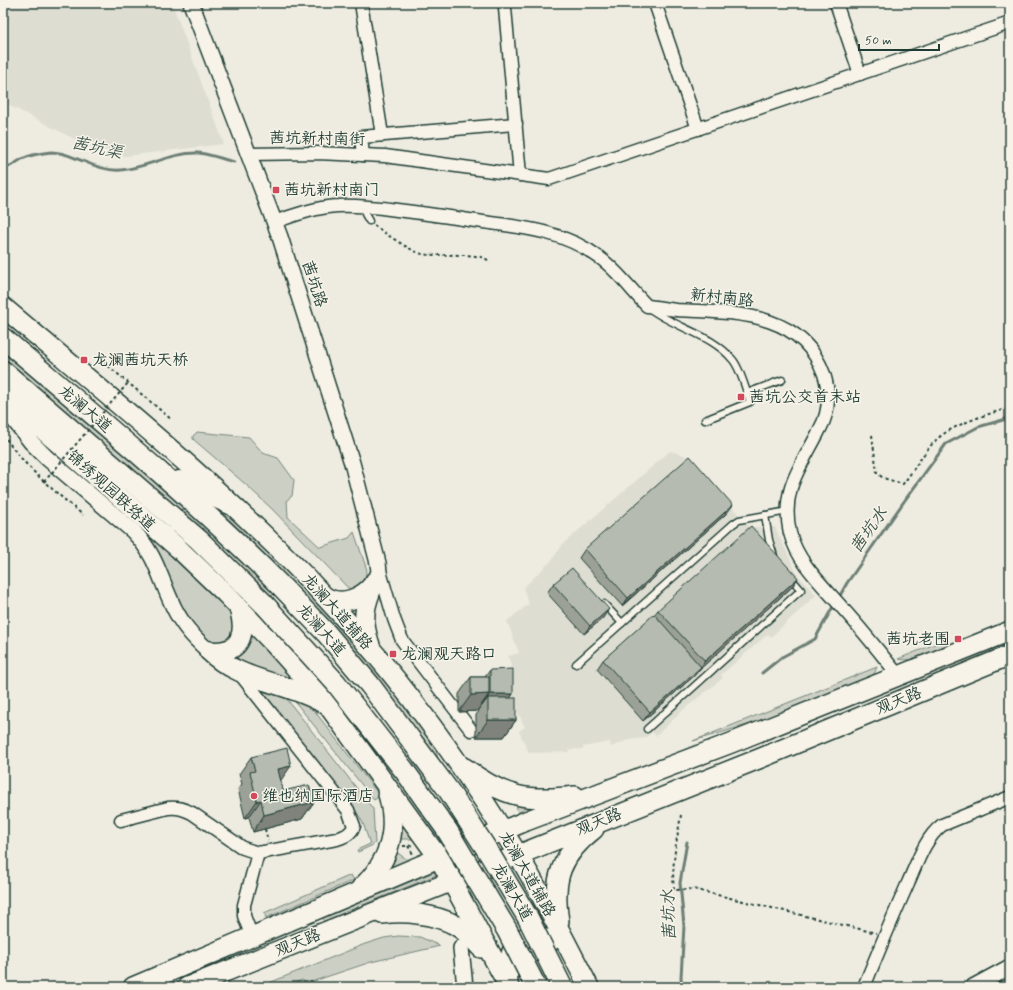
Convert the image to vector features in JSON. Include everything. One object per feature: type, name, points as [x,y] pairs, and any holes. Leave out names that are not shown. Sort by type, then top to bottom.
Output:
[{"type":"highway","name":"龙澜大道","points":[[3,338],[162,474],[222,528],[327,634],[370,685],[449,792],[489,853],[528,918],[562,987]]},
{"type":"highway","name":"龙澜大道","points":[[3,370],[199,540],[264,604],[336,683],[417,788],[447,830],[507,930],[536,987]]},
{"type":"highway","points":[[3,384],[16,401],[41,428]]},
{"type":"highway","points":[[162,474],[230,504]]},
{"type":"main road","name":"龙澜大道辅路","points":[[3,307],[169,448],[230,504],[239,510],[325,597],[375,655],[439,736],[518,854],[565,939],[589,987]]},
{"type":"main road","points":[[41,428],[178,548],[280,651],[329,707],[439,858],[507,983]]},
{"type":"main road","points":[[325,597],[329,600],[340,602],[350,600],[365,592],[375,581]]},
{"type":"main road","points":[[375,581],[365,605],[364,621],[367,638],[375,655]]},
{"type":"main road","points":[[209,650],[228,650],[238,642],[241,637],[243,626],[239,608]]},
{"type":"main road","name":"观天路","points":[[132,987],[503,831],[731,743],[1010,630]]},
{"type":"main road","points":[[209,650],[217,658],[238,670],[297,692],[329,707]]},
{"type":"main road","name":"观天路","points":[[187,987],[1010,655]]},
{"type":"main road","points":[[383,780],[404,789],[414,788],[429,781],[435,775],[442,759],[443,751],[439,736]]},
{"type":"main road","points":[[453,756],[464,767],[488,783],[504,791],[522,797],[562,797],[611,789]]},
{"type":"main road","points":[[358,891],[369,881],[379,868],[390,843],[393,824],[392,813],[383,780]]},
{"type":"main road","points":[[565,939],[560,924],[556,898],[558,877],[562,866],[567,857],[584,837],[614,816]]},
{"type":"main road","points":[[359,918],[388,913],[412,914],[430,917],[455,925],[472,938],[507,983]]},
{"type":"main road","points":[[507,983],[510,954],[514,946],[526,937],[542,936],[574,956]]},
{"type":"street","name":"茜坑路","points":[[191,3],[274,222],[352,463],[378,563],[379,572],[375,581]]},
{"type":"street","points":[[361,3],[382,135]]},
{"type":"street","points":[[655,3],[698,128]]},
{"type":"street","points":[[836,3],[860,74]]},
{"type":"street","points":[[504,8],[520,175]]},
{"type":"street","name":"茜坑新村南街","points":[[249,154],[318,153],[385,156],[549,179],[1010,23]]},
{"type":"street","points":[[363,155],[361,137],[516,124]]},
{"type":"street","points":[[274,222],[320,208],[364,206],[528,228],[562,237],[578,244],[601,258],[647,306]]},
{"type":"street","name":"新村南路","points":[[647,306],[674,310],[744,314],[761,318],[776,323],[790,331],[813,353],[826,381],[829,393],[828,404],[821,428],[795,475],[788,499],[790,533],[796,551],[803,562],[899,676]]},
{"type":"street","name":"锦绣观园联络道","points":[[3,406],[20,429],[42,453],[143,541],[151,553],[176,612],[190,632],[209,650]]},
{"type":"street","points":[[378,563],[394,619],[402,640],[470,730]]},
{"type":"street","points":[[121,820],[175,807],[192,813],[243,848],[258,853],[341,838],[352,832],[354,826],[348,810],[238,670]]},
{"type":"street","points":[[864,987],[885,935],[919,859],[934,831],[942,825],[1010,797]]},
{"type":"street","points":[[252,937],[244,916],[244,905],[258,853]]},
{"type":"street","points":[[461,948],[465,987]]},
{"type":"street","points":[[972,987],[1010,967]]},
{"type":"lane","points":[[364,206],[364,214],[369,221]]},
{"type":"lane","points":[[647,306],[661,317],[704,338],[725,353],[736,366],[750,402],[705,420]]},
{"type":"lane","points":[[747,393],[782,380]]},
{"type":"lane","points":[[576,664],[733,524],[739,520],[788,511]]},
{"type":"lane","points":[[765,515],[771,549],[778,563]]},
{"type":"lane","points":[[647,729],[801,590],[783,568]]},
{"type":"lane","points":[[601,600],[622,623]]},
{"type":"path","points":[[369,221],[379,229],[417,252],[433,255],[476,256],[486,258],[489,261]]},
{"type":"path","points":[[99,358],[172,420]]},
{"type":"path","points":[[44,482],[128,383]]},
{"type":"path","points":[[872,436],[877,473],[883,478],[903,484],[928,449],[937,439],[948,431],[960,425],[1010,408]]},
{"type":"path","points":[[3,434],[20,458],[44,482],[83,515]]},
{"type":"path","points":[[681,815],[673,874],[674,890],[687,889],[701,891],[885,935]]},
{"type":"shaded area","points":[[3,3],[172,3],[224,144],[125,156],[82,143],[3,102]]},
{"type":"shaded area","points":[[3,351],[186,507],[275,593],[270,598],[197,526],[3,359]]},
{"type":"shaded area","points":[[30,407],[191,544],[243,595],[314,672],[404,784],[395,777],[337,703]]},
{"type":"shaded area","points":[[197,432],[249,437],[263,453],[278,458],[294,480],[292,496],[287,500],[288,517],[320,547],[349,538],[354,532],[367,570],[364,580],[357,590],[348,588],[272,509],[193,439],[193,436]]},
{"type":"shaded area","points":[[670,451],[684,455],[750,527],[775,527],[797,574],[816,595],[771,637],[768,634],[721,675],[723,678],[684,709],[656,736],[652,732],[645,738],[628,740],[611,747],[610,742],[583,747],[583,749],[569,750],[569,752],[529,753],[519,731],[525,727],[502,680],[514,673],[508,656],[519,653],[507,621],[529,604],[523,588],[552,560],[563,544]]},
{"type":"shaded area","points":[[204,496],[225,508],[334,614],[432,743],[436,750],[438,759],[385,689],[328,621],[268,557]]},
{"type":"shaded area","points":[[138,529],[144,530],[229,610],[238,630],[226,645],[206,642],[188,620]]},
{"type":"shaded area","points":[[246,628],[293,680],[292,681],[237,664],[232,655]]},
{"type":"shaded area","points":[[945,640],[947,645],[916,658],[904,660],[898,659]]},
{"type":"shaded area","points":[[877,667],[874,674],[869,677],[757,722],[693,741]]},
{"type":"shaded area","points":[[263,688],[286,698],[373,809],[375,843],[373,845],[358,852],[357,850],[370,844],[363,823],[358,814],[260,690]]},
{"type":"shaded area","points":[[288,693],[303,700],[313,709],[380,796],[374,800]]},
{"type":"shaded area","points":[[516,800],[541,805],[519,813],[517,810]]},
{"type":"shaded area","points":[[397,812],[415,839],[395,839]]},
{"type":"shaded area","points":[[393,850],[411,862],[380,874]]},
{"type":"shaded area","points":[[434,872],[436,875],[324,921],[323,918]]},
{"type":"shaded area","points":[[351,875],[354,880],[266,918],[264,913]]},
{"type":"shaded area","points":[[398,936],[420,937],[440,946],[371,962],[311,982],[306,983],[302,980],[294,983],[292,987],[259,987],[365,944],[384,938]]},
{"type":"building","points":[[690,456],[733,505],[628,598],[585,549]]},
{"type":"building","points":[[751,526],[798,578],[705,661],[658,610]]},
{"type":"building","points":[[572,568],[609,609],[590,626],[553,584]]},
{"type":"building","points":[[654,614],[701,667],[650,712],[603,660]]},
{"type":"building","points":[[513,669],[513,694],[490,694],[490,670]]},
{"type":"building","points":[[471,677],[489,677],[489,694],[471,695]]},
{"type":"building","points":[[488,698],[516,698],[516,720],[488,720]]},
{"type":"building","points":[[287,748],[291,766],[278,769],[283,791],[309,785],[314,802],[264,815],[261,800],[257,801],[250,772],[255,771],[251,757]]},
{"type":"waterway","name":"茜坑渠","points":[[3,169],[29,156],[51,152],[64,154],[97,166],[116,170],[130,169],[169,157],[189,153],[212,155],[234,162]]},
{"type":"waterway","name":"茜坑水","points":[[838,599],[847,583],[946,444],[978,427],[1010,418]]},
{"type":"waterway","name":"茜坑水","points":[[762,673],[782,657],[815,639],[835,603]]},
{"type":"waterway","name":"茜坑水","points":[[682,987],[681,977],[684,926],[680,883],[687,842]]},
{"type":"place","name":"茜坑新村南门","points":[[276,190]]},
{"type":"place","name":"龙澜茜坑天桥","points":[[84,360]]},
{"type":"place","name":"茜坑公交首末站","points":[[741,397]]},
{"type":"place","name":"茜坑老围","points":[[958,639]]},
{"type":"place","name":"龙澜观天路口","points":[[393,654]]},
{"type":"place","name":"维也纳国际酒店","points":[[254,796]]}]
